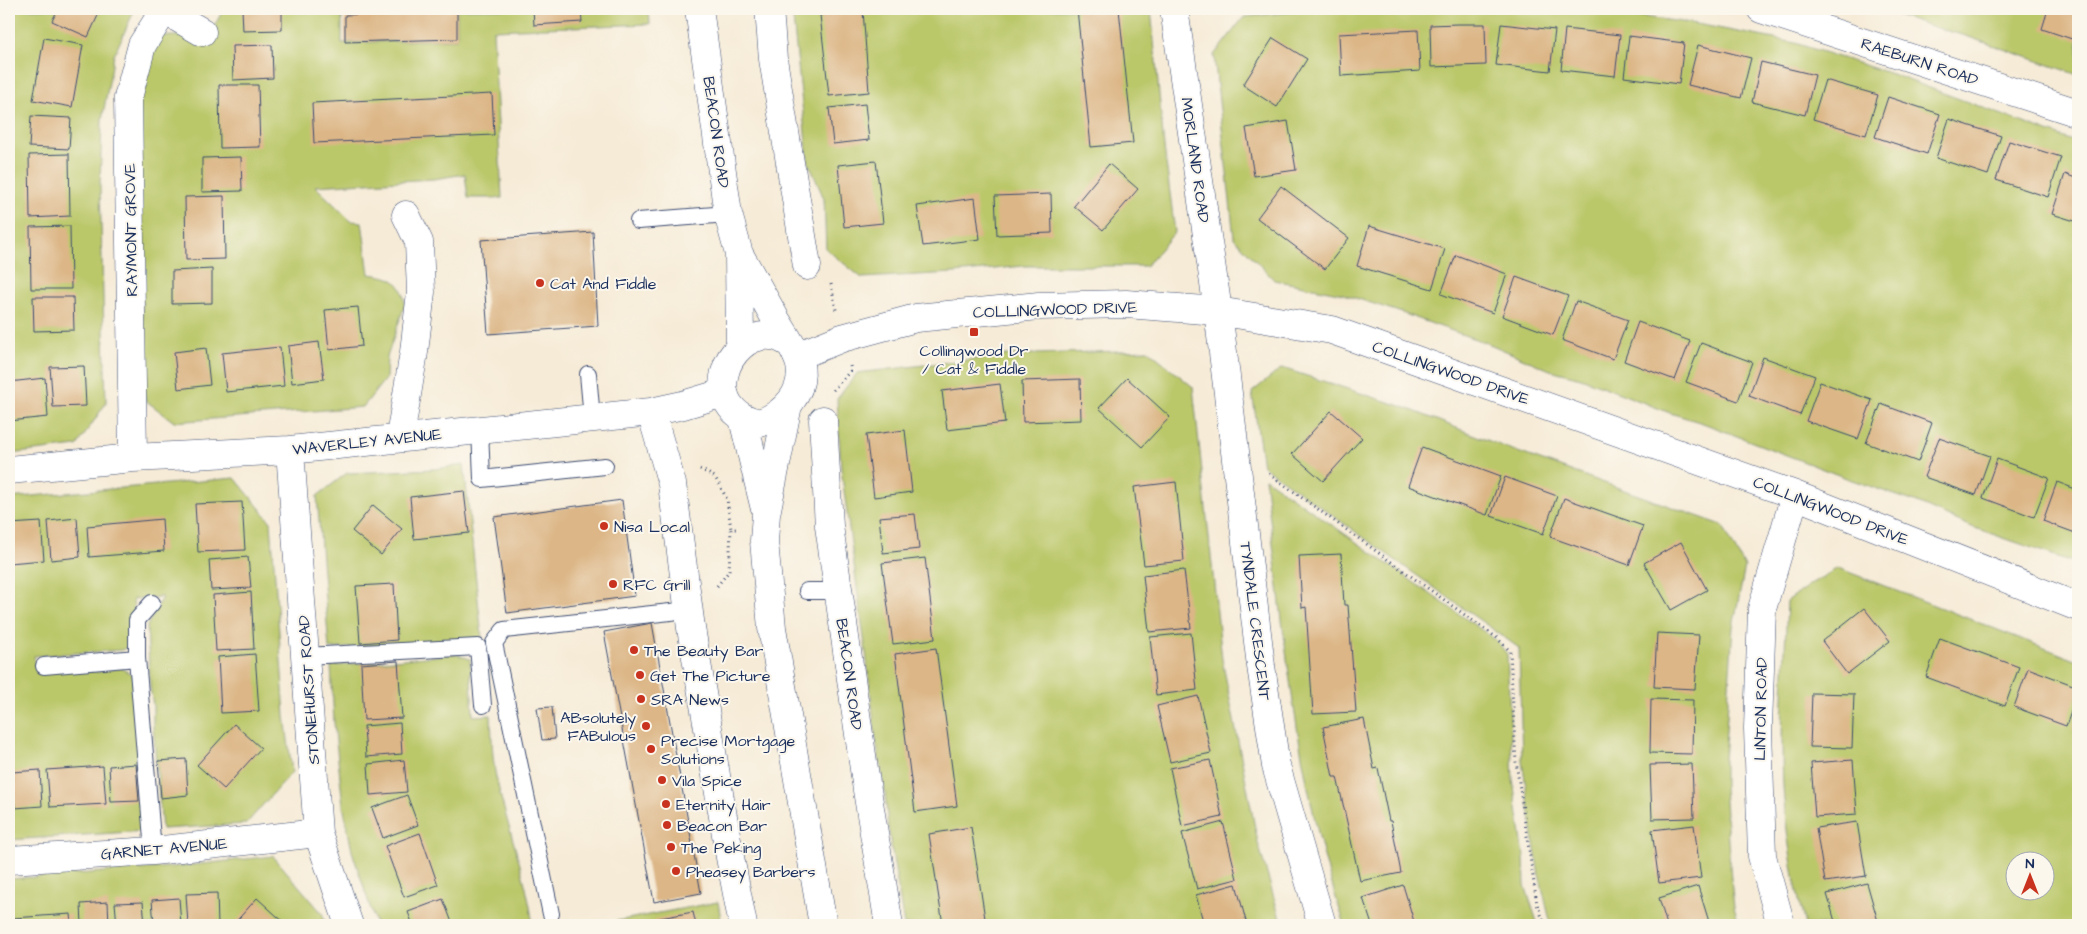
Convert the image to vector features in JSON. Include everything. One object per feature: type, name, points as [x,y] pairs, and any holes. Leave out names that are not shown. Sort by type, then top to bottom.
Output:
[{"type":"street","name":"BEACON ROAD","points":[[699,9],[728,214],[739,254],[800,364],[800,377],[796,392],[788,405],[774,417],[760,423],[743,419],[730,407],[723,393]]},
{"type":"street","points":[[769,9],[766,63],[807,266]]},
{"type":"street","name":"MORLAND ROAD","points":[[1174,9],[1218,311]]},
{"type":"street","name":"RAEBURN ROAD","points":[[1761,9],[1819,18],[2078,113]]},
{"type":"street","name":"RAYMONT GROVE","points":[[133,458],[128,98],[142,45],[164,10],[202,32]]},
{"type":"street","points":[[400,437],[414,352],[421,292],[419,242],[406,215]]},
{"type":"street","name":"BEACON ROAD","points":[[739,254],[740,347]]},
{"type":"street","name":"COLLINGWOOD DRIVE","points":[[793,349],[916,318],[1039,306],[1126,304],[1218,311],[1332,330],[1794,495],[2078,607]]},
{"type":"street","name":"TYNDALE CRESCENT","points":[[1218,311],[1261,666],[1276,766],[1322,925]]},
{"type":"street","points":[[723,393],[728,363],[740,347],[754,338],[771,336],[793,349]]},
{"type":"street","name":"WAVERLEY AVENUE","points":[[9,470],[133,458],[290,450],[651,412],[723,393]]},
{"type":"street","name":"BEACON ROAD","points":[[788,405],[766,514],[764,541],[772,628],[823,925]]},
{"type":"street","points":[[651,412],[672,484],[689,610],[727,842],[743,925]]},
{"type":"street","name":"BEACON ROAD","points":[[743,419],[766,514]]},
{"type":"street","name":"BEACON ROAD","points":[[823,420],[829,526],[867,790],[889,925]]},
{"type":"street","name":"STONEHURST ROAD","points":[[290,450],[318,833],[349,925]]},
{"type":"street","name":"LINTON ROAD","points":[[1781,925],[1762,856],[1758,728],[1761,619],[1762,609],[1794,495]]},
{"type":"street","name":"GARNET AVENUE","points":[[9,860],[153,851],[318,833]]},
{"type":"lane","points":[[638,221],[728,214]]},
{"type":"lane","points":[[588,374],[592,418]]},
{"type":"lane","points":[[480,429],[482,479],[605,466]]},
{"type":"lane","points":[[807,591],[838,591]]},
{"type":"lane","points":[[152,603],[137,620],[137,658],[153,851]]},
{"type":"lane","points":[[551,914],[494,643],[504,630],[689,610]]},
{"type":"lane","points":[[305,656],[478,647],[483,704]]},
{"type":"lane","points":[[44,666],[137,658]]},
{"type":"path","points":[[823,420],[832,392],[851,370],[842,338]]},
{"type":"path","points":[[1234,449],[1497,638],[1510,651],[1516,762],[1537,904],[1545,925]]},
{"type":"path","points":[[666,464],[693,465],[715,477],[727,500],[731,529]]},
{"type":"green space","points":[[9,9],[135,9],[114,55],[102,120],[100,187],[106,403],[77,446],[9,454]]},
{"type":"green space","points":[[221,9],[342,9],[342,43],[457,39],[457,9],[649,9],[650,24],[493,30],[502,198],[468,198],[465,174],[434,179],[315,186],[351,221],[362,222],[369,274],[389,278],[398,284],[405,304],[387,357],[386,378],[363,407],[174,422],[145,400],[136,98],[159,36],[209,36],[223,10]]},
{"type":"green space","points":[[792,9],[1151,9],[1164,147],[1175,232],[1146,266],[1024,266],[954,273],[862,278],[826,249],[824,199],[808,161]]},
{"type":"green space","points":[[1323,9],[1585,9],[1697,24],[1795,43],[1892,74],[2078,143],[2078,564],[1972,527],[1915,502],[1703,423],[1670,413],[1581,378],[1550,370],[1492,345],[1399,312],[1343,294],[1274,280],[1234,238],[1214,55],[1244,17]]},
{"type":"green space","points":[[1887,9],[2078,9],[2078,75],[1963,35],[1889,12]]},
{"type":"green space","points":[[1148,350],[1193,387],[1222,659],[1258,843],[1282,925],[904,925],[876,741],[841,469],[837,399],[857,373],[1008,355]]},
{"type":"green space","points":[[1282,368],[1401,406],[1515,451],[1722,525],[1745,567],[1733,627],[1724,761],[1724,788],[1731,879],[1734,907],[1739,925],[1551,925],[1538,870],[1522,760],[1519,648],[1263,466],[1252,392]]},
{"type":"green space","points":[[464,465],[482,638],[329,649],[317,496],[347,473],[435,469]]},
{"type":"green space","points":[[235,478],[271,522],[285,716],[292,772],[246,824],[162,829],[150,687],[147,626],[162,597],[133,599],[137,641],[122,650],[34,656],[36,673],[69,670],[99,672],[121,668],[133,675],[145,831],[9,840],[9,498]]},
{"type":"green space","points":[[1265,478],[1496,640],[1507,654],[1513,780],[1524,856],[1525,885],[1538,925],[1345,925],[1328,871],[1314,816],[1303,760],[1285,648]]},
{"type":"green space","points":[[1838,568],[2078,661],[2078,925],[1805,925],[1791,856],[1783,787],[1782,717],[1787,601],[1812,583]]},
{"type":"green space","points":[[456,654],[470,659],[473,716],[491,715],[496,777],[526,887],[533,925],[376,925],[352,851],[343,805],[334,723],[331,666]]},
{"type":"green space","points":[[273,856],[322,913],[326,925],[9,925],[9,879],[183,866]]},
{"type":"green space","points":[[718,902],[722,925],[595,925]]},
{"type":"building","points":[[58,9],[101,9],[88,37],[52,21]]},
{"type":"building","points":[[242,9],[282,9],[282,30],[243,31]]},
{"type":"building","points":[[533,9],[581,9],[582,22],[534,25]]},
{"type":"building","points":[[1077,9],[1119,9],[1133,143],[1091,147]]},
{"type":"building","points":[[2048,9],[2078,9],[2078,41],[2042,29]]},
{"type":"building","points":[[457,10],[457,39],[345,42],[345,15]]},
{"type":"building","points":[[863,10],[869,92],[829,96],[820,15]]},
{"type":"building","points":[[1485,24],[1486,65],[1431,67],[1430,25]]},
{"type":"building","points":[[1501,24],[1555,30],[1550,71],[1496,65]]},
{"type":"building","points":[[1565,29],[1620,35],[1615,76],[1561,70]]},
{"type":"building","points":[[1418,30],[1420,71],[1341,76],[1339,34]]},
{"type":"building","points":[[1629,36],[1684,43],[1679,84],[1624,77]]},
{"type":"building","points":[[44,38],[83,45],[72,107],[33,100]]},
{"type":"building","points":[[1273,38],[1307,59],[1277,107],[1243,85]]},
{"type":"building","points":[[272,45],[273,78],[233,80],[232,46]]},
{"type":"building","points":[[1698,45],[1751,58],[1741,98],[1688,85]]},
{"type":"building","points":[[1761,62],[1815,75],[1805,115],[1752,102]]},
{"type":"building","points":[[1825,80],[1878,95],[1866,135],[1813,119]]},
{"type":"building","points":[[219,85],[258,85],[260,147],[220,148]]},
{"type":"building","points":[[492,94],[494,135],[314,143],[312,103]]},
{"type":"building","points":[[1888,97],[1940,114],[1927,154],[1875,137]]},
{"type":"building","points":[[865,104],[869,140],[833,144],[829,108]]},
{"type":"building","points":[[31,116],[71,118],[69,149],[29,147]]},
{"type":"building","points":[[1949,119],[2001,136],[1988,175],[1936,158]]},
{"type":"building","points":[[1288,121],[1296,170],[1254,176],[1246,128]]},
{"type":"building","points":[[2009,141],[2061,157],[2048,197],[1996,180]]},
{"type":"building","points":[[69,154],[70,216],[30,218],[29,155]]},
{"type":"building","points":[[241,157],[242,191],[202,192],[202,158]]},
{"type":"building","points":[[876,161],[883,223],[844,227],[838,165]]},
{"type":"building","points":[[1109,164],[1138,189],[1103,230],[1074,206]]},
{"type":"building","points":[[2065,174],[2078,179],[2078,222],[2052,214]]},
{"type":"building","points":[[1281,186],[1349,238],[1325,269],[1257,218]]},
{"type":"building","points":[[1051,194],[1052,233],[997,235],[995,196]]},
{"type":"building","points":[[224,196],[225,259],[186,260],[185,197]]},
{"type":"building","points":[[975,198],[980,239],[923,246],[917,206]]},
{"type":"building","points":[[70,226],[71,289],[31,289],[30,227]]},
{"type":"building","points":[[1369,226],[1445,249],[1432,289],[1357,266]]},
{"type":"building","name":"Cat And Fiddle","points":[[593,232],[598,326],[488,334],[481,240]]},
{"type":"building","points":[[1456,255],[1507,274],[1493,313],[1441,294]]},
{"type":"building","points":[[212,269],[212,303],[172,304],[172,271]]},
{"type":"building","points":[[1516,277],[1568,296],[1553,335],[1502,316]]},
{"type":"building","points":[[33,297],[73,297],[74,330],[34,331]]},
{"type":"building","points":[[1576,301],[1628,320],[1613,359],[1562,340]]},
{"type":"building","points":[[358,307],[362,346],[329,350],[325,310]]},
{"type":"building","points":[[1638,322],[1690,341],[1675,380],[1624,361]]},
{"type":"building","points":[[319,342],[324,379],[292,383],[288,346]]},
{"type":"building","points":[[1701,343],[1752,362],[1738,401],[1686,382]]},
{"type":"building","points":[[280,347],[284,386],[226,392],[222,353]]},
{"type":"building","points":[[206,348],[210,385],[178,389],[174,352]]},
{"type":"building","points":[[1763,357],[1815,376],[1800,415],[1749,396]]},
{"type":"building","points":[[84,366],[86,406],[53,407],[50,367]]},
{"type":"building","points":[[45,378],[48,417],[9,421],[9,382]]},
{"type":"building","points":[[1127,378],[1170,417],[1142,447],[1099,408]]},
{"type":"building","points":[[1080,379],[1081,420],[1023,422],[1022,381]]},
{"type":"building","points":[[1820,382],[1872,400],[1858,439],[1806,421]]},
{"type":"building","points":[[1000,384],[1005,423],[947,430],[942,391]]},
{"type":"building","points":[[1881,404],[1932,423],[1918,462],[1866,443]]},
{"type":"building","points":[[1331,411],[1362,438],[1323,481],[1292,454]]},
{"type":"building","points":[[905,430],[912,492],[874,497],[866,435]]},
{"type":"building","points":[[1939,438],[1990,456],[1976,495],[1924,477]]},
{"type":"building","points":[[1422,447],[1501,476],[1487,515],[1408,486]]},
{"type":"building","points":[[1997,459],[2049,478],[2034,517],[1983,498]]},
{"type":"building","points":[[1505,477],[1557,496],[1543,534],[1491,516]]},
{"type":"building","points":[[1176,482],[1184,561],[1144,565],[1134,487]]},
{"type":"building","points":[[2057,482],[2078,490],[2078,534],[2043,521]]},
{"type":"building","points":[[464,491],[469,533],[414,539],[410,497]]},
{"type":"building","points":[[1564,498],[1643,526],[1629,565],[1550,537]]},
{"type":"building","points":[[622,500],[635,596],[507,613],[494,517]]},
{"type":"building","points":[[242,502],[245,550],[198,552],[195,504]]},
{"type":"building","points":[[373,505],[402,529],[381,555],[352,531]]},
{"type":"building","points":[[915,514],[919,549],[883,553],[879,517]]},
{"type":"building","points":[[77,518],[80,557],[51,560],[48,521]]},
{"type":"building","points":[[162,519],[164,551],[89,557],[87,526]]},
{"type":"building","points":[[41,522],[44,560],[9,563],[9,524]]},
{"type":"building","points":[[1681,542],[1707,590],[1671,610],[1644,563]]},
{"type":"building","points":[[1341,554],[1344,605],[1348,605],[1356,712],[1313,714],[1306,607],[1302,608],[1299,556]]},
{"type":"building","points":[[248,557],[251,588],[211,590],[209,560]]},
{"type":"building","points":[[925,558],[935,639],[893,644],[882,563]]},
{"type":"building","points":[[1184,570],[1191,628],[1149,632],[1143,575]]},
{"type":"building","points":[[394,584],[397,640],[360,643],[356,586]]},
{"type":"building","points":[[251,592],[254,649],[216,651],[213,595]]},
{"type":"building","points":[[1864,608],[1890,641],[1847,674],[1822,641]]},
{"type":"building","points":[[652,623],[701,893],[654,902],[604,632]]},
{"type":"building","points":[[1191,633],[1197,690],[1156,695],[1150,637]]},
{"type":"building","points":[[1657,633],[1699,635],[1695,689],[1654,687]]},
{"type":"building","points":[[1940,638],[2019,667],[2005,706],[1926,677]]},
{"type":"building","points":[[936,648],[957,806],[915,812],[895,654]]},
{"type":"building","points":[[255,654],[259,711],[221,713],[218,657]]},
{"type":"building","points":[[398,661],[402,718],[364,720],[361,664]]},
{"type":"building","points":[[2028,668],[2078,687],[2066,726],[2014,707]]},
{"type":"building","points":[[1812,693],[1854,694],[1852,748],[1810,747]]},
{"type":"building","points":[[1198,696],[1211,753],[1170,762],[1157,706]]},
{"type":"building","points":[[1651,699],[1693,700],[1692,754],[1650,753]]},
{"type":"building","points":[[552,707],[555,739],[542,740],[537,708]]},
{"type":"building","points":[[2078,712],[2078,731],[2072,729]]},
{"type":"building","points":[[1364,719],[1374,769],[1378,768],[1389,821],[1391,821],[1401,873],[1360,881],[1337,777],[1333,777],[1323,727]]},
{"type":"building","points":[[400,723],[402,754],[366,757],[364,726]]},
{"type":"building","points":[[234,724],[261,748],[224,789],[197,765]]},
{"type":"building","points":[[186,759],[188,795],[161,798],[158,761]]},
{"type":"building","points":[[404,760],[407,792],[370,795],[368,764]]},
{"type":"building","points":[[1210,760],[1222,817],[1182,826],[1170,768]]},
{"type":"building","points":[[1853,760],[1857,814],[1815,817],[1811,763]]},
{"type":"building","points":[[136,764],[139,801],[111,802],[109,766]]},
{"type":"building","points":[[1692,764],[1694,818],[1652,819],[1650,765]]},
{"type":"building","points":[[103,766],[106,804],[50,807],[47,770]]},
{"type":"building","points":[[40,770],[42,806],[15,808],[12,772]]},
{"type":"building","points":[[407,795],[418,825],[383,838],[372,808]]},
{"type":"building","points":[[1223,822],[1237,879],[1197,889],[1182,833]]},
{"type":"building","points":[[1857,822],[1866,876],[1825,882],[1816,828]]},
{"type":"building","points":[[1694,825],[1701,878],[1659,883],[1652,830]]},
{"type":"building","points":[[971,827],[986,925],[943,925],[929,834]]},
{"type":"building","points":[[420,833],[438,885],[404,897],[385,846]]},
{"type":"building","points":[[1867,883],[1879,925],[1836,925],[1827,894]]},
{"type":"building","points":[[1236,884],[1247,925],[1204,925],[1196,895]]},
{"type":"building","points":[[1403,885],[1415,925],[1372,925],[1363,898]]},
{"type":"building","points":[[1698,886],[1710,925],[1667,925],[1659,898]]},
{"type":"building","points":[[217,893],[218,925],[188,925],[186,894]]},
{"type":"building","points":[[179,898],[181,925],[154,925],[152,900]]},
{"type":"building","points":[[257,898],[278,917],[288,925],[233,925]]},
{"type":"building","points":[[443,899],[453,925],[413,925],[408,912]]},
{"type":"building","points":[[108,902],[109,925],[82,925],[81,904]]},
{"type":"building","points":[[143,902],[145,925],[117,925],[115,903]]},
{"type":"building","points":[[693,912],[696,925],[656,925],[655,919]]},
{"type":"building","points":[[71,914],[72,925],[13,925],[13,918]]},
{"type":"place","name":"Cat And Fiddle","points":[[540,283]]},
{"type":"place","name":"Collingwood Dr / Cat & Fiddle","points":[[974,332]]},
{"type":"place","name":"Nisa Local","points":[[604,526]]},
{"type":"place","name":"RFC Grill","points":[[613,584]]},
{"type":"place","name":"The Beauty Bar","points":[[634,650]]},
{"type":"place","name":"Get The Picture","points":[[640,675]]},
{"type":"place","name":"SRA News","points":[[641,699]]},
{"type":"place","name":"ABsolutely FABulous","points":[[646,726]]},
{"type":"place","name":"Precise Mortgage Solutions","points":[[651,749]]},
{"type":"place","name":"Vila Spice","points":[[662,780]]},
{"type":"place","name":"Eternity Hair","points":[[666,804]]},
{"type":"place","name":"Beacon Bar","points":[[667,825]]},
{"type":"place","name":"The Peking","points":[[671,847]]},
{"type":"place","name":"Pheasey Barbers","points":[[676,871]]}]
